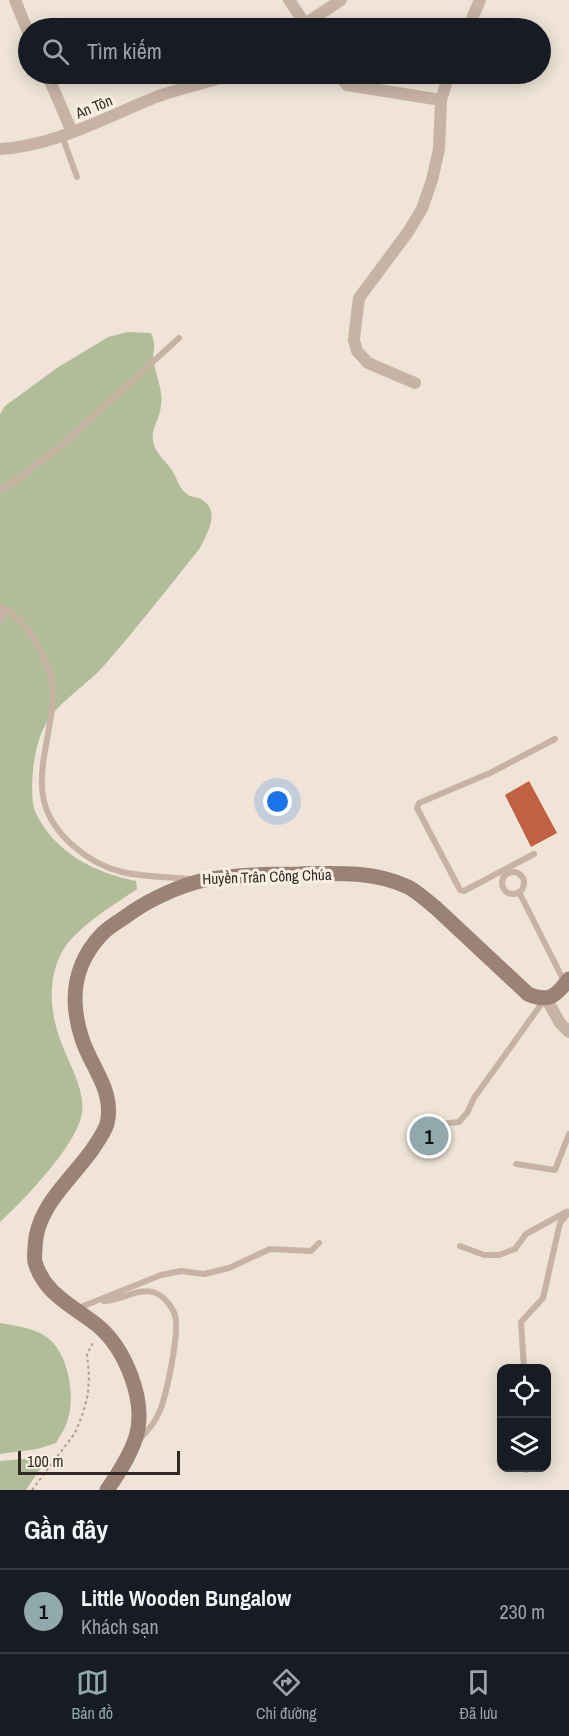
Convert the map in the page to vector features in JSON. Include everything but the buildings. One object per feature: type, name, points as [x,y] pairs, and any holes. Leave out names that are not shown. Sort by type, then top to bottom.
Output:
[{"type":"main road","name":"Huyền Trân Công Chúa","points":[[203,880],[257,874],[330,873],[382,878],[408,887],[436,908],[528,994],[538,999],[546,998]]},
{"type":"main road","points":[[107,1490],[125,1461],[136,1437],[140,1417],[138,1398],[125,1360],[100,1327],[52,1292],[44,1281],[35,1261],[35,1241],[41,1218],[55,1196],[80,1167],[101,1137],[106,1124],[108,1099],[101,1077],[83,1041],[77,1018],[74,994],[84,958],[104,932],[142,905],[203,880]]},
{"type":"main road","points":[[546,998],[553,996],[567,982]]},
{"type":"street","points":[[15,0],[22,18]]},
{"type":"street","points":[[289,0],[299,18]]},
{"type":"street","points":[[316,18],[341,0]]},
{"type":"street","points":[[472,18],[480,0]]},
{"type":"street","points":[[50,84],[67,134]]},
{"type":"street","name":"An Tôn","points":[[0,149],[15,148],[67,134],[159,96],[198,84]]},
{"type":"street","points":[[346,84],[441,100]]},
{"type":"street","points":[[415,383],[368,363],[357,351],[354,340],[355,330],[359,298],[408,232],[422,209],[439,149],[441,100],[446,84]]},
{"type":"street","points":[[546,998],[560,1023],[569,1032]]},
{"type":"lane","points":[[67,134],[77,177]]},
{"type":"lane","points":[[0,490],[62,445],[179,338]]},
{"type":"lane","points":[[0,622],[3,608]]},
{"type":"lane","name":"Huyền Trân Công Chúa","points":[[3,608],[22,621],[42,652],[54,691],[44,753],[42,783],[44,802],[51,820],[72,846],[96,861],[121,872],[203,880]]},
{"type":"lane","points":[[534,854],[506,872],[464,891],[460,890],[417,808],[419,803],[490,772],[555,739]]},
{"type":"lane","points":[[506,872],[516,872],[521,876],[524,882],[519,892],[513,894],[502,887],[506,872]]},
{"type":"lane","points":[[519,892],[567,982]]},
{"type":"lane","points":[[426,1118],[441,1124],[459,1122],[546,998]]},
{"type":"lane","points":[[516,1164],[555,1170],[569,1134]]},
{"type":"lane","points":[[460,1246],[484,1255],[499,1255],[515,1249],[526,1234],[569,1211]]},
{"type":"lane","points":[[524,1364],[521,1323],[543,1298],[560,1223],[569,1211]]},
{"type":"lane","points":[[74,1309],[161,1275],[181,1271],[204,1274],[229,1268],[270,1249],[311,1251],[319,1243]]},
{"type":"lane","points":[[100,1300],[107,1301],[139,1292],[155,1292],[166,1300],[174,1315],[176,1329],[164,1400],[150,1429],[131,1448]]},
{"type":"path","points":[[32,1490],[75,1433],[88,1394],[87,1354],[100,1327]]},
{"type":"green space","points":[[128,332],[151,333],[153,338],[153,360],[161,400],[153,435],[155,449],[171,469],[185,493],[207,504],[212,516],[200,548],[102,668],[52,714],[39,739],[33,770],[32,796],[35,811],[43,825],[64,849],[77,858],[105,872],[136,881],[137,889],[97,916],[77,933],[63,950],[58,962],[52,986],[53,1011],[59,1035],[77,1079],[82,1113],[78,1126],[60,1156],[0,1222],[0,414],[5,406],[57,368],[108,337]]},
{"type":"green space","points":[[0,1323],[39,1332],[56,1346],[62,1355],[69,1378],[71,1402],[66,1425],[56,1443],[37,1449],[0,1454]]},
{"type":"green space","points":[[48,1457],[26,1490],[0,1490],[0,1461]]},
{"type":"place","name":"Little Wooden Bungalow","points":[[429,1136]]}]
